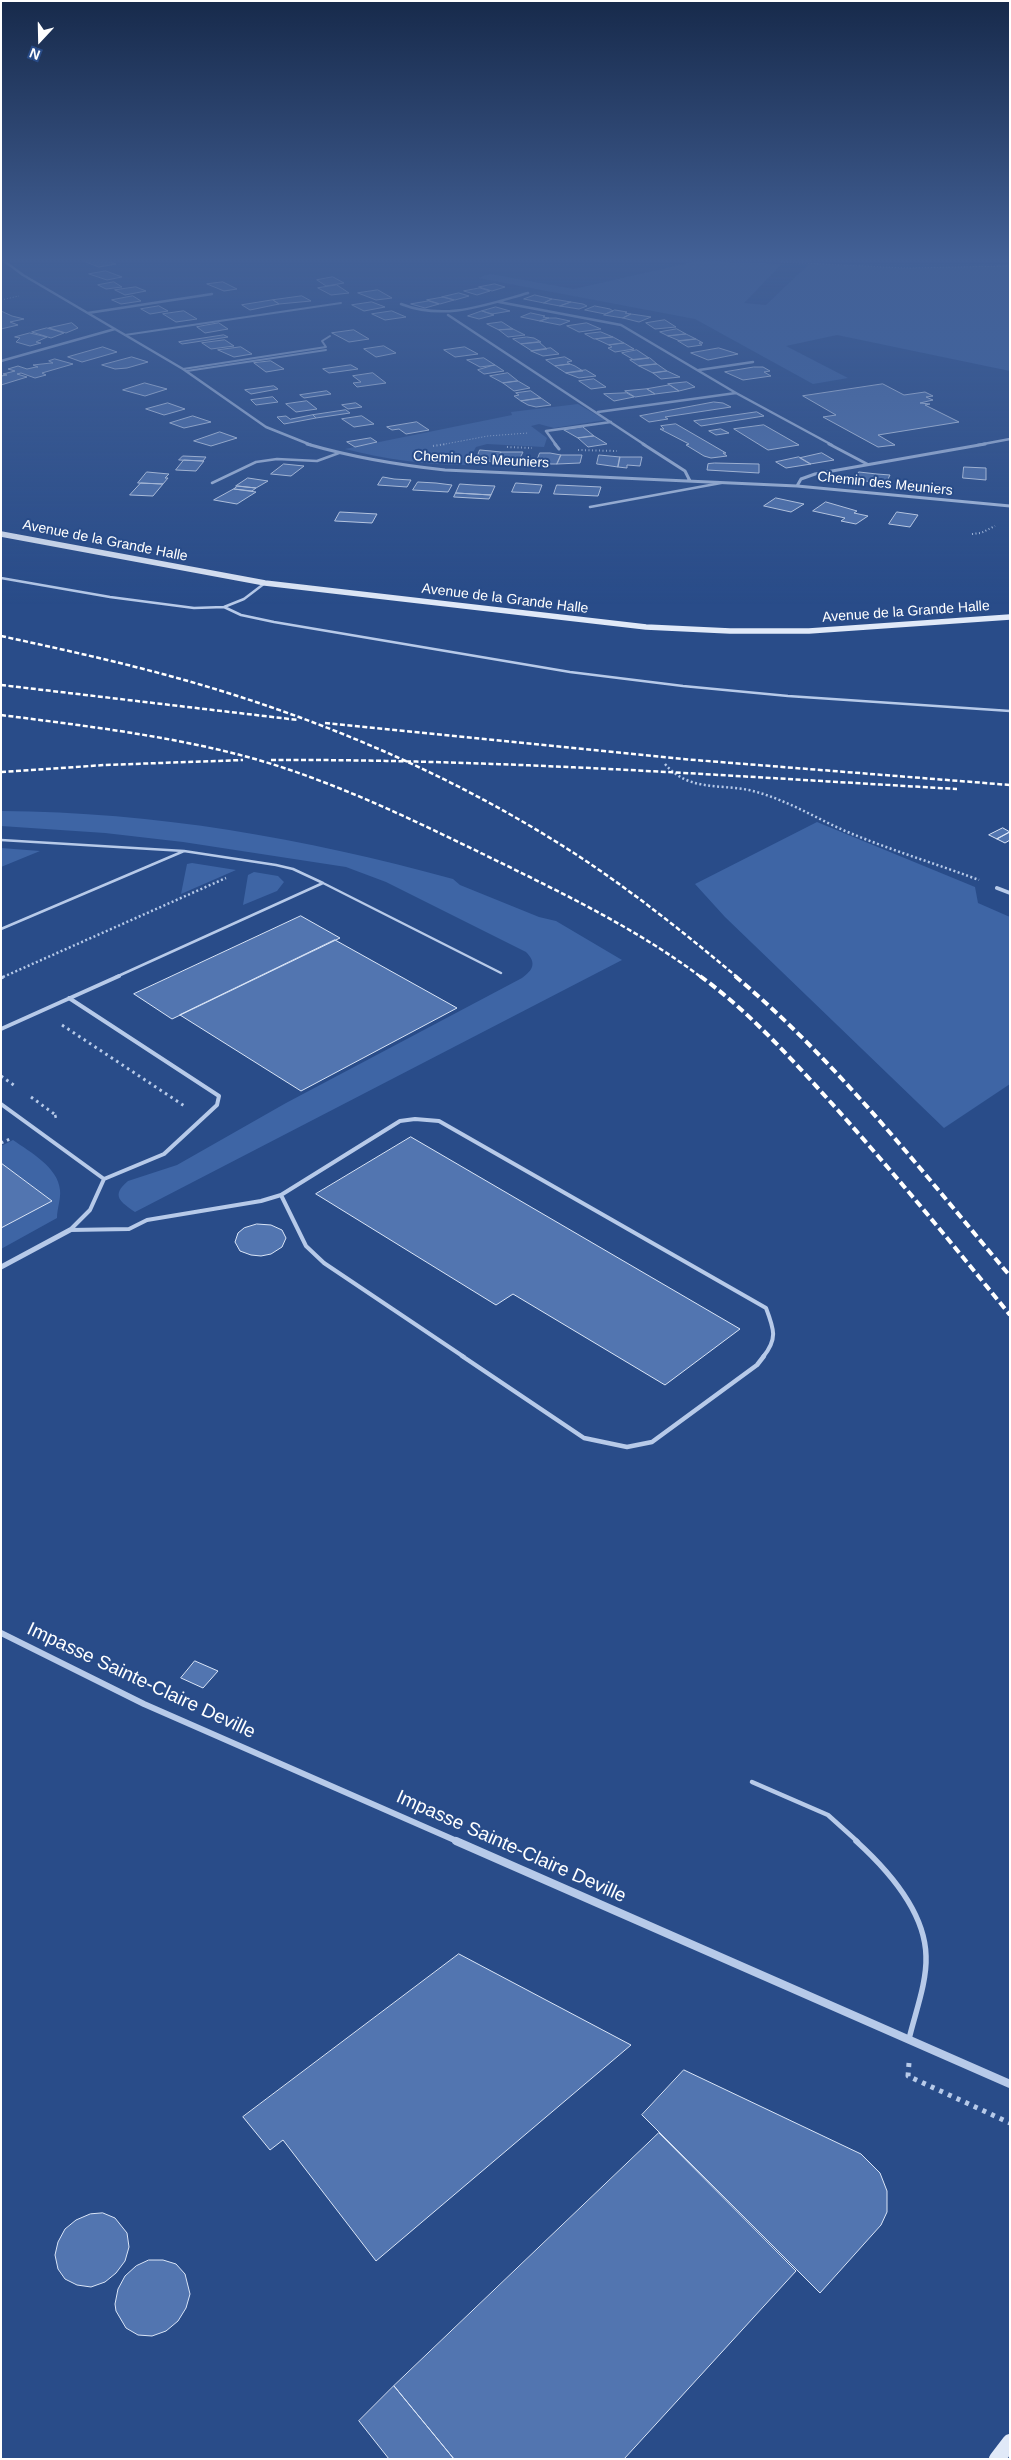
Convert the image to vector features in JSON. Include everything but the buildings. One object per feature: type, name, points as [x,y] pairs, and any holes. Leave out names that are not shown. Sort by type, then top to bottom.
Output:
[{"type":"street","name":"Chemin des Meuniers","points":[[194,376],[266,427],[305,443],[339,453],[393,464],[445,470],[797,486],[1010,506]]},
{"type":"street","points":[[542,376],[685,471],[690,481]]},
{"type":"street","points":[[709,376],[867,464]]},
{"type":"street","points":[[598,412],[736,392]]},
{"type":"street","points":[[559,449],[546,431],[612,422]]},
{"type":"street","points":[[797,486],[802,479],[814,474],[1010,439]]},
{"type":"street","name":"Avenue de la Grande Halle","points":[[1,534],[265,583],[604,624],[695,630],[845,630],[1010,617]]},
{"type":"street","points":[[997,888],[1010,893]]},
{"type":"street","points":[[1,1268],[70,1230]]},
{"type":"street","name":"Impasse Sainte-Claire Deville","points":[[1,1633],[144,1704],[1010,2084]]},
{"type":"street","points":[[997,2459],[1010,2442]]},
{"type":"lane","points":[[212,483],[256,462],[277,459],[317,461],[339,453]]},
{"type":"lane","points":[[590,506],[724,483]]},
{"type":"lane","points":[[1,578],[110,597],[194,608],[224,607],[244,599],[265,583]]},
{"type":"lane","points":[[224,607],[241,615],[274,622],[570,672],[780,696],[1010,711]]},
{"type":"lane","points":[[1,840],[184,852],[276,864],[293,869],[323,883],[501,973]]},
{"type":"lane","points":[[1,929],[184,852]]},
{"type":"lane","points":[[1,1029],[323,883]]},
{"type":"lane","points":[[69,998],[219,1096],[217,1106],[164,1154],[104,1179],[90,1210],[70,1230]]},
{"type":"lane","points":[[1,1104],[104,1179]]},
{"type":"lane","points":[[70,1230],[129,1229],[147,1220],[261,1201],[281,1195],[400,1120],[439,1121],[766,1308],[774,1329],[771,1347],[757,1366],[652,1442],[627,1446],[584,1438],[324,1263],[306,1246],[281,1195]]},
{"type":"lane","points":[[752,1782],[828,1815],[875,1858],[916,1913],[926,1956],[922,1985],[909,2039]]},
{"type":"path","points":[[428,447],[488,436],[546,431]]},
{"type":"path","points":[[972,534],[981,533],[1000,524]]},
{"type":"path","points":[[664,764],[671,774],[689,784],[756,792],[845,830],[997,888]]},
{"type":"path","points":[[1,978],[231,876]]},
{"type":"path","points":[[57,1021],[204,1118]]},
{"type":"path","points":[[909,2039],[908,2076],[1010,2123]]},
{"type":"shaded area","points":[[798,376],[844,376],[848,378],[813,384]]},
{"type":"shaded area","points":[[578,404],[605,420],[554,428],[539,424],[531,426],[547,438],[544,447],[487,444],[476,447],[466,465],[405,461],[345,449],[512,415],[511,412]]},
{"type":"shaded area","points":[[1,811],[116,816],[173,822],[285,840],[397,864],[453,879],[460,885],[539,917],[556,921],[622,960],[135,1212],[122,1202],[119,1195],[123,1186],[128,1181],[177,1165],[286,1103],[522,978],[531,969],[532,960],[526,952],[386,882],[346,867],[183,842],[105,833],[1,826]]},
{"type":"shaded area","points":[[817,822],[975,887],[978,903],[1010,917],[1010,1084],[944,1128],[725,917],[695,884]]},
{"type":"shaded area","points":[[1,848],[40,851],[1,867]]},
{"type":"shaded area","points":[[192,863],[236,870],[181,894],[187,864]]},
{"type":"shaded area","points":[[254,872],[278,876],[284,882],[277,891],[243,905],[248,875]]},
{"type":"shaded area","points":[[13,1140],[49,1167],[58,1182],[60,1197],[57,1218],[1,1249],[1,1228],[52,1201],[1,1163],[1,1146]]},
{"type":"railway","points":[[1,636],[129,665],[205,686],[304,719],[405,761]]},
{"type":"railway","points":[[1,685],[298,720]]},
{"type":"railway","points":[[1,715],[129,732],[193,744],[255,759],[314,778],[399,814],[567,896],[649,942],[701,977]]},
{"type":"railway","points":[[325,723],[682,759],[1010,785]]},
{"type":"railway","points":[[1,772],[105,765],[243,760]]},
{"type":"railway","points":[[271,760],[405,761]]},
{"type":"railway","points":[[405,761],[528,765],[957,789]]},
{"type":"railway","points":[[405,761],[494,805],[583,859],[662,916],[737,977]]},
{"type":"railway","points":[[700,976],[750,1018],[811,1081],[897,1178],[1010,1315]]},
{"type":"railway","points":[[735,976],[810,1045],[845,1082],[1010,1276]]}]
